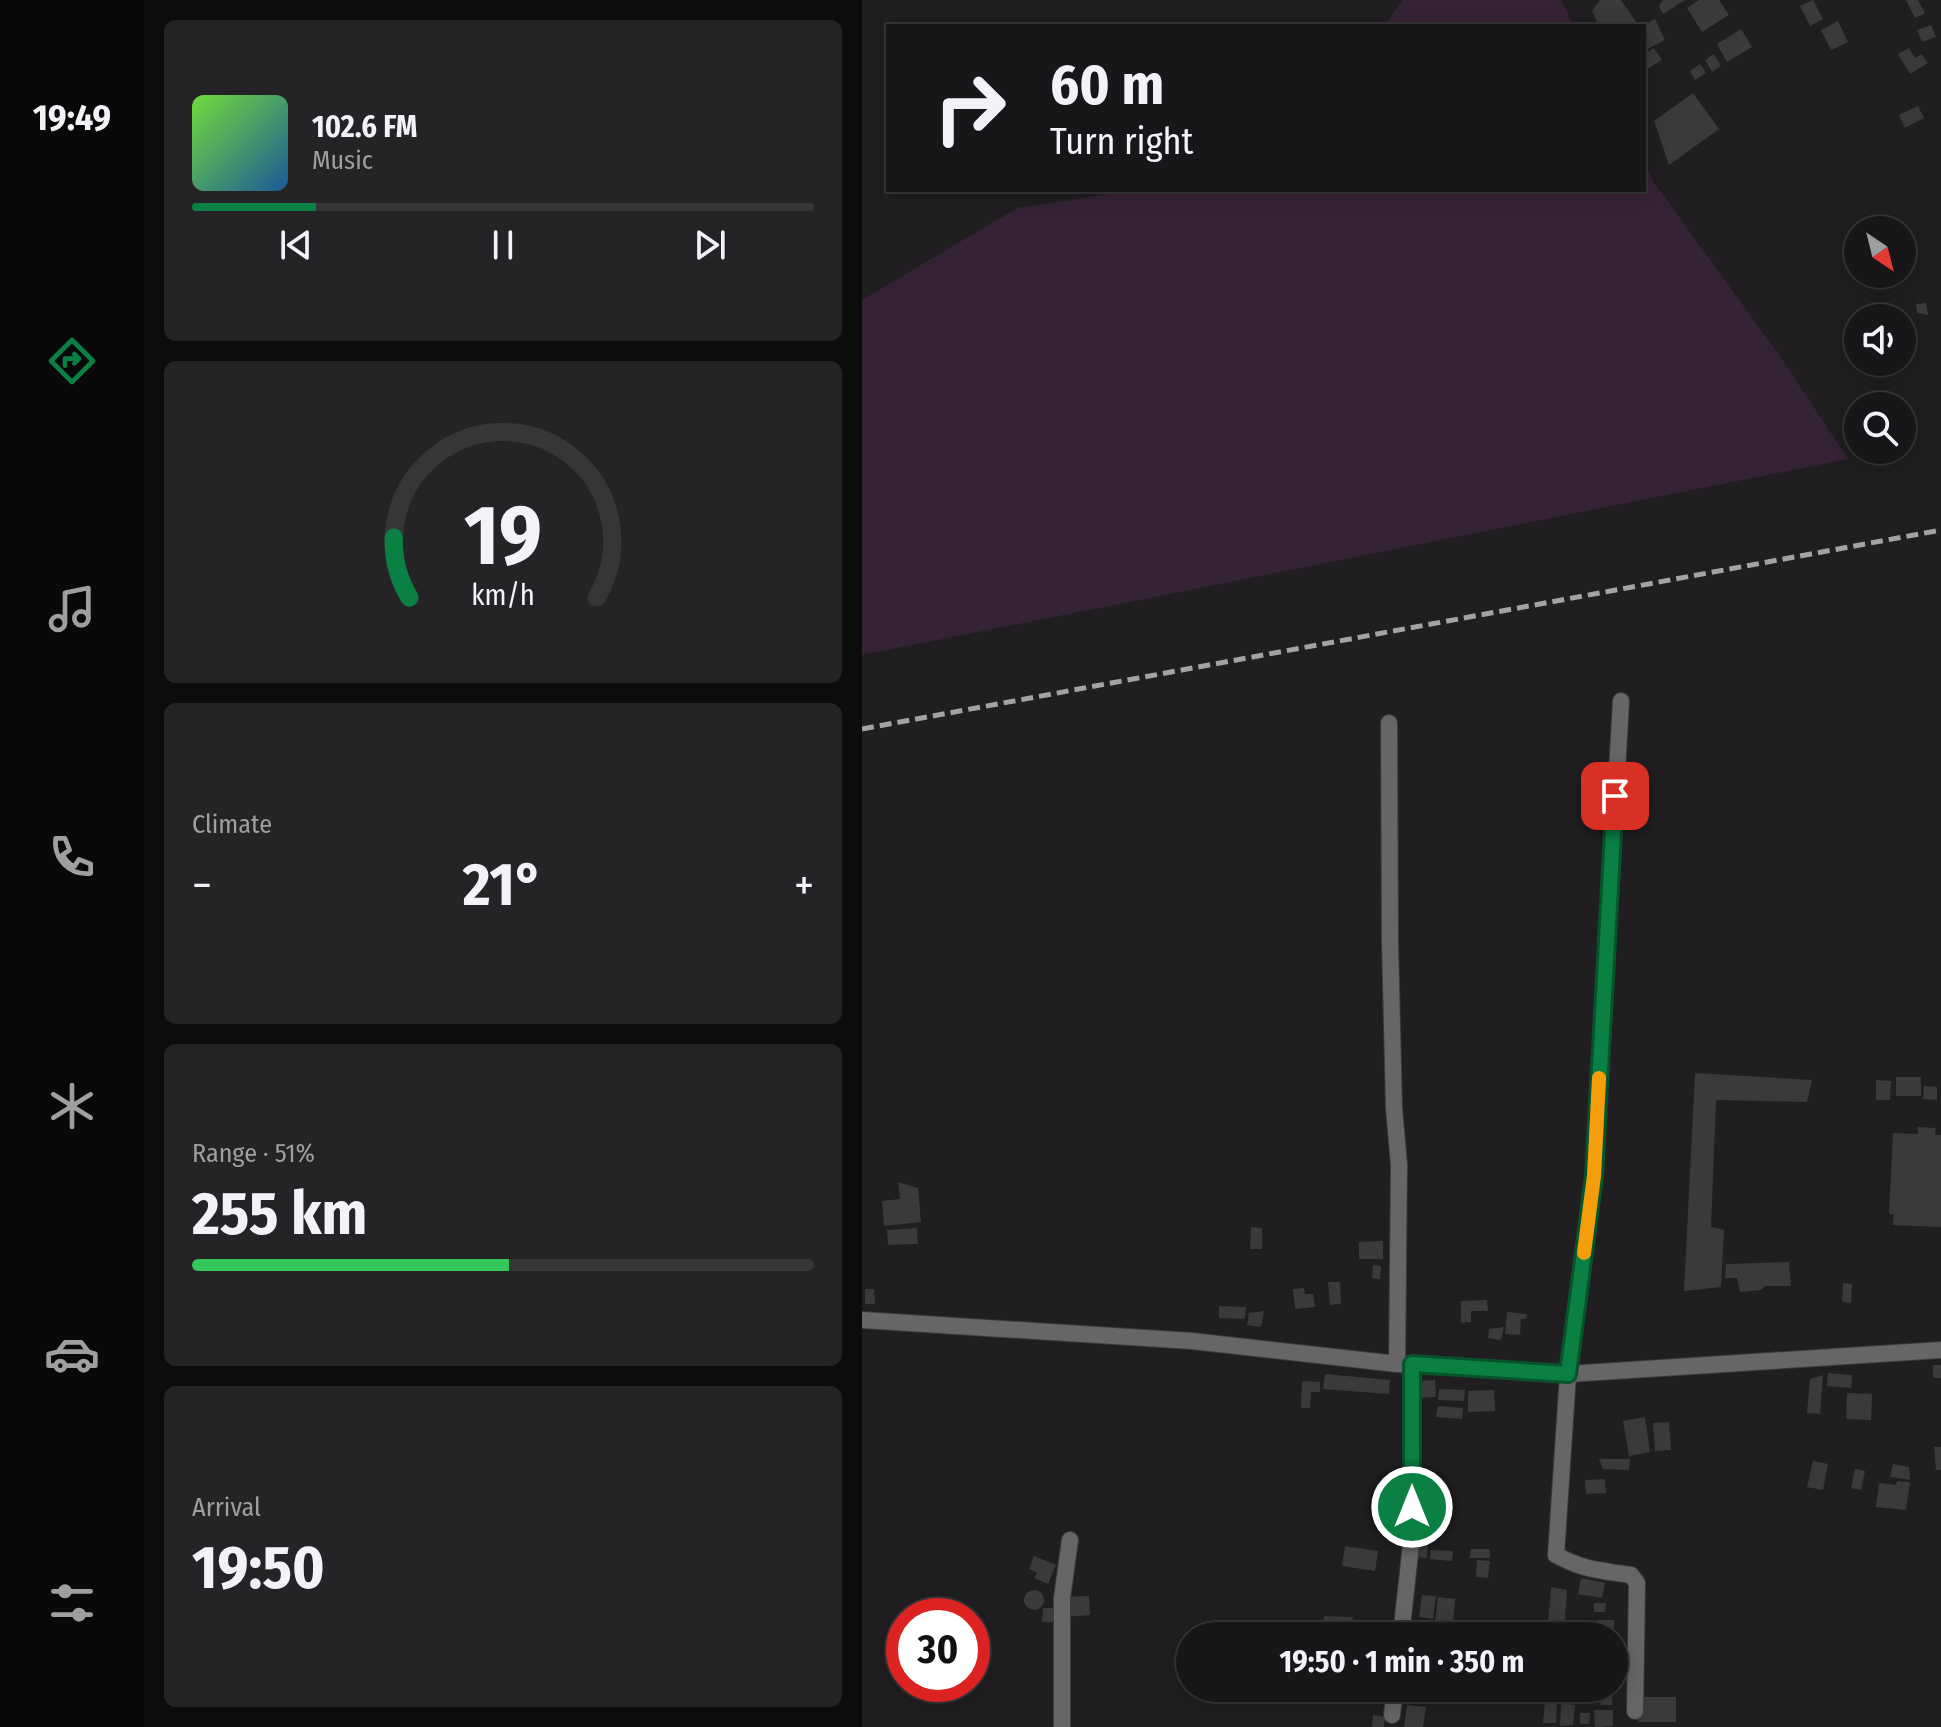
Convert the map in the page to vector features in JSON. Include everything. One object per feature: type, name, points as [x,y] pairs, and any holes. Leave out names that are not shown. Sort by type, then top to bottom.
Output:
[{"type":"street","points":[[1621,701],[1594,1176],[1568,1374],[1556,1555],[1578,1567],[1631,1575],[1637,1583],[1635,1711]]},
{"type":"street","points":[[1389,723],[1390,942],[1412,1535],[1403,1622]]},
{"type":"street","points":[[862,1320],[1192,1341],[1405,1364],[1568,1374],[1872,1357],[1941,1350]]},
{"type":"street","points":[[1062,1727],[1062,1598],[1070,1540]]},
{"type":"street","points":[[1392,1715],[1393,1702]]},
{"type":"shaded area","points":[[1403,0],[1561,0],[1573,24],[1385,24]]},
{"type":"shaded area","points":[[1646,167],[1779,355],[1844,453],[1844,460],[862,655],[862,300],[1017,208],[1124,192],[1646,192]]},
{"type":"building","points":[[1600,0],[1621,0],[1638,24],[1598,24],[1592,11]]},
{"type":"building","points":[[1663,0],[1685,0],[1663,14],[1659,6]]},
{"type":"building","points":[[1699,0],[1719,0],[1729,15],[1702,32],[1687,8]]},
{"type":"building","points":[[1813,0],[1823,19],[1810,26],[1800,6]]},
{"type":"building","points":[[1906,0],[1918,0],[1925,13],[1915,18]]},
{"type":"building","points":[[1655,19],[1665,40],[1647,49],[1646,47],[1646,24]]},
{"type":"building","points":[[1838,21],[1848,42],[1831,50],[1821,30]]},
{"type":"building","points":[[1931,25],[1936,37],[1922,42],[1917,30]]},
{"type":"building","points":[[1741,29],[1752,47],[1727,62],[1717,44]]},
{"type":"building","points":[[1654,48],[1662,60],[1646,70],[1646,53]]},
{"type":"building","points":[[1909,48],[1915,58],[1922,54],[1928,63],[1910,74],[1898,54]]},
{"type":"building","points":[[1714,54],[1721,66],[1712,72],[1705,60]]},
{"type":"building","points":[[1700,64],[1706,73],[1695,80],[1690,71]]},
{"type":"building","points":[[1693,93],[1719,129],[1669,165],[1654,121]]},
{"type":"building","points":[[1918,106],[1924,118],[1905,128],[1899,115]]},
{"type":"building","points":[[1926,303],[1928,315],[1917,313],[1916,304]]},
{"type":"building","points":[[1695,1073],[1812,1080],[1807,1102],[1716,1100],[1711,1227],[1724,1230],[1721,1287],[1684,1291]]},
{"type":"building","points":[[1896,1077],[1921,1077],[1921,1096],[1896,1096]]},
{"type":"building","points":[[1876,1080],[1891,1081],[1890,1100],[1876,1100]]},
{"type":"building","points":[[1924,1086],[1937,1087],[1937,1100],[1923,1099]]},
{"type":"building","points":[[1918,1127],[1936,1128],[1935,1135],[1941,1135],[1941,1227],[1893,1225],[1894,1215],[1889,1214],[1893,1133],[1918,1134]]},
{"type":"building","points":[[898,1182],[918,1188],[921,1222],[884,1226],[882,1201],[900,1199]]},
{"type":"building","points":[[1251,1227],[1262,1228],[1262,1249],[1250,1249]]},
{"type":"building","points":[[917,1228],[918,1244],[888,1245],[887,1230]]},
{"type":"building","points":[[1383,1241],[1383,1259],[1359,1259],[1359,1242]]},
{"type":"building","points":[[1789,1262],[1791,1286],[1765,1286],[1761,1290],[1740,1292],[1737,1278],[1725,1278],[1726,1264]]},
{"type":"building","points":[[1373,1265],[1381,1266],[1380,1279],[1372,1278]]},
{"type":"building","points":[[1328,1282],[1340,1282],[1341,1304],[1330,1305]]},
{"type":"building","points":[[1843,1283],[1852,1284],[1851,1303],[1842,1302]]},
{"type":"building","points":[[1304,1288],[1305,1294],[1313,1294],[1315,1307],[1295,1309],[1293,1289]]},
{"type":"building","points":[[865,1289],[874,1289],[875,1304],[865,1304]]},
{"type":"building","points":[[1487,1300],[1488,1311],[1471,1311],[1471,1322],[1461,1323],[1461,1301]]},
{"type":"building","points":[[1219,1306],[1246,1307],[1245,1319],[1219,1318]]},
{"type":"building","points":[[1264,1311],[1261,1327],[1247,1325],[1249,1313]]},
{"type":"building","points":[[1507,1312],[1527,1314],[1526,1319],[1521,1319],[1520,1335],[1505,1334]]},
{"type":"building","points":[[1504,1327],[1501,1340],[1488,1338],[1489,1329]]},
{"type":"building","points":[[1933,1365],[1941,1365],[1941,1378],[1933,1378]]},
{"type":"building","points":[[1828,1373],[1852,1375],[1851,1388],[1827,1386]]},
{"type":"building","points":[[1325,1374],[1390,1380],[1389,1394],[1323,1389]]},
{"type":"building","points":[[1823,1375],[1820,1414],[1807,1413],[1810,1379]]},
{"type":"building","points":[[1435,1380],[1436,1397],[1417,1398],[1417,1381]]},
{"type":"building","points":[[1302,1381],[1320,1382],[1320,1392],[1311,1392],[1310,1408],[1301,1408]]},
{"type":"building","points":[[1439,1389],[1465,1390],[1464,1401],[1438,1400]]},
{"type":"building","points":[[1494,1390],[1495,1411],[1468,1412],[1468,1391]]},
{"type":"building","points":[[1847,1393],[1872,1394],[1871,1420],[1846,1419]]},
{"type":"building","points":[[1438,1406],[1463,1408],[1462,1419],[1436,1417]]},
{"type":"building","points":[[1645,1417],[1650,1452],[1629,1456],[1623,1421]]},
{"type":"building","points":[[1669,1422],[1671,1450],[1655,1451],[1653,1423]]},
{"type":"building","points":[[1934,1447],[1941,1447],[1941,1470],[1936,1470]]},
{"type":"building","points":[[1599,1459],[1630,1459],[1629,1470],[1603,1469]]},
{"type":"building","points":[[1813,1461],[1828,1464],[1823,1490],[1807,1487]]},
{"type":"building","points":[[1893,1464],[1909,1467],[1910,1480],[1890,1477]]},
{"type":"building","points":[[1855,1469],[1865,1471],[1861,1490],[1851,1488]]},
{"type":"building","points":[[1605,1479],[1606,1493],[1586,1494],[1585,1480]]},
{"type":"building","points":[[1897,1481],[1910,1482],[1906,1510],[1876,1507],[1879,1483],[1896,1485]]},
{"type":"building","points":[[1415,1543],[1428,1544],[1427,1558],[1413,1557]]},
{"type":"building","points":[[1345,1546],[1378,1551],[1375,1571],[1342,1566]]},
{"type":"building","points":[[1471,1549],[1490,1549],[1490,1558],[1469,1558]]},
{"type":"building","points":[[1431,1550],[1453,1551],[1452,1561],[1430,1559]]},
{"type":"building","points":[[1034,1556],[1056,1565],[1048,1584],[1034,1578],[1037,1573],[1029,1569]]},
{"type":"building","points":[[1477,1560],[1490,1561],[1488,1578],[1476,1577]]},
{"type":"building","points":[[1581,1578],[1605,1583],[1602,1598],[1578,1594]]},
{"type":"building","points":[[1551,1587],[1567,1590],[1565,1622],[1548,1622]]},
{"type":"building","points":[[1030,1590],[1038,1590],[1044,1600],[1038,1610],[1030,1610],[1024,1604],[1024,1596]]},
{"type":"building","points":[[1422,1595],[1436,1596],[1433,1619],[1419,1617]]},
{"type":"building","points":[[1089,1596],[1090,1615],[1065,1617],[1063,1597]]},
{"type":"building","points":[[1438,1597],[1455,1599],[1453,1622],[1435,1622]]},
{"type":"building","points":[[1594,1603],[1606,1603],[1605,1612],[1594,1612]]},
{"type":"building","points":[[1043,1608],[1060,1608],[1059,1622],[1042,1622]]},
{"type":"building","points":[[1324,1616],[1353,1617],[1352,1622],[1323,1622]]},
{"type":"building","points":[[1639,1697],[1676,1697],[1676,1722],[1638,1722]]},
{"type":"building","points":[[1545,1702],[1557,1702],[1556,1723],[1543,1723]]},
{"type":"building","points":[[1561,1703],[1575,1705],[1573,1725],[1560,1726]]},
{"type":"building","points":[[1407,1705],[1426,1707],[1423,1727],[1404,1727]]},
{"type":"building","points":[[1594,1710],[1613,1710],[1613,1726],[1595,1727]]},
{"type":"building","points":[[1580,1713],[1590,1713],[1589,1724],[1580,1724]]},
{"type":"building","points":[[1373,1715],[1385,1717],[1384,1727],[1372,1727]]},
{"type":"railway","points":[[862,729],[1941,530]]},
{"type":"slow traffic","points":[[1584,1253],[1594,1176],[1599,1078]]},
{"type":"route","points":[[1412,1507],[1412,1364],[1568,1374],[1594,1176],[1615,796]]}]
